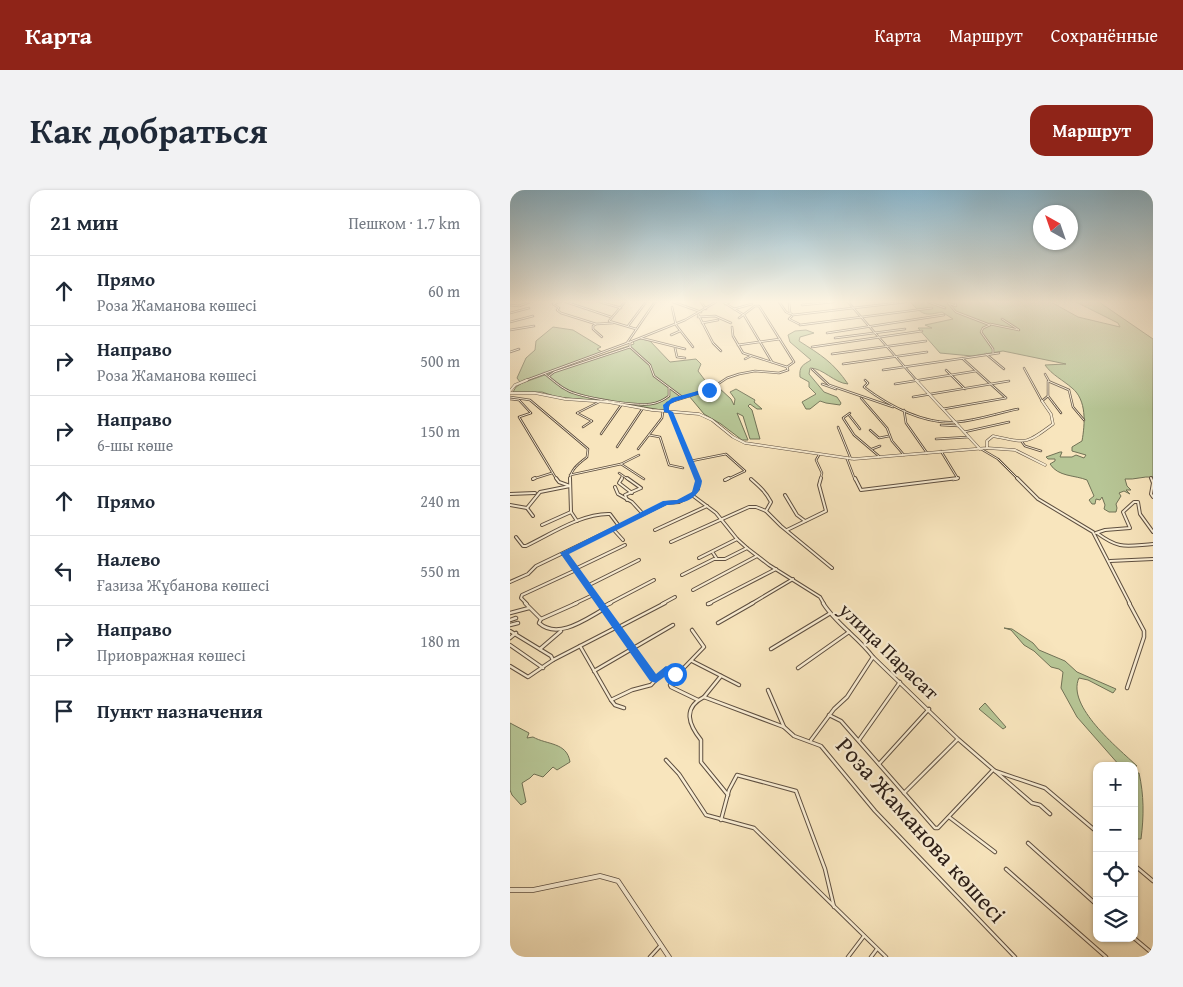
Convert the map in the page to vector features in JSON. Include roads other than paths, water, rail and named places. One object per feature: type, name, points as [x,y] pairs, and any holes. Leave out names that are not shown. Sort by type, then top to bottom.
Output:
[{"type":"street","points":[[632,338],[629,343],[630,347],[650,365],[654,376],[682,397]]},
{"type":"street","points":[[510,392],[520,382],[641,338],[685,349]]},
{"type":"street","points":[[686,338],[693,347]]},
{"type":"street","points":[[712,338],[721,351]]},
{"type":"street","points":[[734,338],[743,353],[787,367]]},
{"type":"street","points":[[758,338],[772,362]]},
{"type":"street","points":[[812,347],[878,338],[980,449],[998,459],[1038,498],[1112,544],[1120,546],[1153,544]]},
{"type":"street","points":[[985,338],[993,349],[993,353]]},
{"type":"street","points":[[638,449],[662,418],[667,403],[709,390],[727,378],[739,374],[755,371],[779,373],[788,370],[787,367],[794,362],[780,339],[738,344]]},
{"type":"street","points":[[832,354],[926,341]]},
{"type":"street","points":[[673,346],[677,350],[676,355],[678,358],[685,358]]},
{"type":"street","points":[[549,376],[566,367],[630,347]]},
{"type":"street","points":[[510,352],[519,349]]},
{"type":"street","points":[[843,364],[927,352]]},
{"type":"street","points":[[883,370],[999,353]]},
{"type":"street","points":[[986,354],[1004,369]]},
{"type":"street","points":[[745,359],[751,356]]},
{"type":"street","points":[[942,409],[1006,398],[962,358]]},
{"type":"street","points":[[987,448],[987,440],[993,436],[1022,442],[1035,437],[1054,424],[1051,414],[1035,391],[1024,368]]},
{"type":"street","points":[[812,369],[825,383],[848,392]]},
{"type":"street","points":[[946,370],[965,389]]},
{"type":"street","points":[[894,384],[976,370]]},
{"type":"street","points":[[544,373],[560,386],[576,394],[640,404],[651,404],[666,399],[670,396],[669,388]]},
{"type":"street","points":[[1045,374],[1049,381],[1069,390],[1073,407],[1084,420]]},
{"type":"street","points":[[865,380],[868,383],[864,387],[872,394],[898,408]]},
{"type":"street","points":[[913,397],[1009,381]]},
{"type":"street","points":[[1049,381],[1048,396],[1061,413]]},
{"type":"street","points":[[822,384],[932,420],[955,423],[1018,409]]},
{"type":"street","points":[[510,392],[535,393],[565,399],[601,401],[706,416],[745,444],[847,459],[987,448],[1013,450],[1045,465]]},
{"type":"street","points":[[1042,401],[1048,396]]},
{"type":"street","points":[[510,398],[520,400],[532,413],[519,418],[552,473],[559,482],[570,486]]},
{"type":"street","points":[[510,398],[530,400],[588,449],[587,457],[576,466],[570,475],[571,512],[578,522]]},
{"type":"street","points":[[861,398],[887,428],[890,436],[904,455]]},
{"type":"street","points":[[583,427],[592,420],[578,415],[577,412],[601,401]]},
{"type":"street","points":[[602,434],[622,404]]},
{"type":"street","points":[[617,447],[643,408]]},
{"type":"street","points":[[904,410],[906,423],[927,452]]},
{"type":"street","points":[[510,582],[528,574],[536,566],[666,503],[679,502],[692,495],[698,486],[691,461],[670,412]]},
{"type":"street","points":[[860,429],[850,414],[843,418],[852,432],[880,457]]},
{"type":"street","points":[[964,432],[1009,422]]},
{"type":"street","points":[[941,425],[958,426]]},
{"type":"street","points":[[838,427],[851,459]]},
{"type":"street","points":[[870,430],[879,438],[890,436]]},
{"type":"street","points":[[649,435],[660,437],[669,465],[683,468]]},
{"type":"street","points":[[936,439],[969,437]]},
{"type":"street","points":[[1022,442],[1025,446],[1041,451]]},
{"type":"street","points":[[872,449],[880,446]]},
{"type":"street","points":[[847,459],[861,490],[958,479],[941,451]]},
{"type":"street","points":[[691,461],[725,454],[745,471],[725,480]]},
{"type":"street","points":[[786,530],[826,511],[820,486],[822,472],[816,460],[818,454]]},
{"type":"street","points":[[570,475],[621,464],[639,455]]},
{"type":"street","points":[[621,464],[644,479]]},
{"type":"street","points":[[533,479],[552,473]]},
{"type":"street","points":[[619,473],[641,488],[625,496],[627,500]]},
{"type":"street","points":[[622,476],[622,480],[618,483],[632,492]]},
{"type":"street","points":[[1151,478],[1153,483],[1151,485],[1151,494],[1153,497]]},
{"type":"street","points":[[751,479],[769,497],[771,502],[766,511]]},
{"type":"street","points":[[510,494],[535,493],[570,486]]},
{"type":"street","points":[[615,487],[618,494],[643,514]]},
{"type":"street","points":[[526,508],[535,493]]},
{"type":"street","name":"улица Парасат","points":[[692,495],[722,519],[737,539],[747,548],[820,597],[829,613],[862,642],[873,657],[958,739],[1032,803],[1040,805],[1050,814]]},
{"type":"street","points":[[785,495],[797,515],[805,521]]},
{"type":"street","points":[[1095,532],[1130,528],[1123,512],[1134,502],[1138,502],[1140,514],[1153,532]]},
{"type":"street","points":[[510,505],[526,508],[534,516]]},
{"type":"street","points":[[655,530],[708,506]]},
{"type":"street","points":[[671,542],[753,506],[766,511],[832,568]]},
{"type":"street","points":[[542,525],[571,512]]},
{"type":"street","points":[[516,537],[524,547],[604,512],[609,513],[619,526]]},
{"type":"street","points":[[613,529],[623,540]]},
{"type":"street","points":[[1095,532],[1140,621],[1145,636],[1127,688]]},
{"type":"street","points":[[699,558],[737,539]]},
{"type":"street","points":[[541,619],[521,598],[522,595],[625,544]]},
{"type":"street","points":[[682,575],[717,559],[725,559],[747,548]]},
{"type":"street","points":[[564,553],[632,650],[656,679]]},
{"type":"street","points":[[713,553],[717,559]]},
{"type":"street","points":[[693,590],[758,556]]},
{"type":"street","points":[[1109,561],[1153,559]]},
{"type":"street","points":[[587,586],[639,560]]},
{"type":"street","points":[[708,604],[776,568]]},
{"type":"street","points":[[718,623],[794,579]]},
{"type":"street","points":[[540,648],[561,630],[654,580]]},
{"type":"street","points":[[561,630],[551,631],[544,629],[539,624],[541,619],[593,594]]},
{"type":"street","points":[[510,666],[528,677],[553,660],[675,597]]},
{"type":"street","points":[[510,613],[529,608]]},
{"type":"street","points":[[771,650],[829,613]]},
{"type":"street","points":[[510,620],[516,618]]},
{"type":"street","points":[[510,625],[518,623]]},
{"type":"street","points":[[594,671],[673,624]]},
{"type":"street","points":[[692,630],[704,645],[670,685],[698,700]]},
{"type":"street","points":[[510,632],[516,633],[540,648],[551,656],[553,660]]},
{"type":"street","points":[[798,668],[849,632]]},
{"type":"street","points":[[510,638],[516,633]]},
{"type":"street","points":[[510,645],[543,668]]},
{"type":"street","points":[[580,646],[611,700],[615,705],[624,708]]},
{"type":"street","points":[[811,740],[829,716],[847,697],[873,657]]},
{"type":"street","points":[[691,661],[739,685]]},
{"type":"street","points":[[611,700],[632,690],[651,685],[666,670],[676,676]]},
{"type":"street","points":[[721,676],[704,697],[692,706],[690,721],[692,729],[701,740],[701,762],[728,795]]},
{"type":"street","points":[[859,740],[900,682]]},
{"type":"street","points":[[768,690],[784,726]]},
{"type":"street","name":"Роза Жаманова көшесі","points":[[704,697],[784,726],[798,739],[811,740],[821,746],[874,811],[1015,957]]},
{"type":"street","points":[[879,764],[929,709]]},
{"type":"street","points":[[829,716],[841,720],[935,828],[938,828],[993,770],[1045,788],[1093,829]]},
{"type":"street","points":[[904,793],[958,739]]},
{"type":"street","points":[[666,760],[679,774],[706,815],[754,828],[886,957]]},
{"type":"street","points":[[722,820],[733,779],[737,775],[796,791],[827,876],[835,902],[834,907]]},
{"type":"street","points":[[949,817],[995,852]]},
{"type":"street","points":[[1028,843],[1093,900]]},
{"type":"street","points":[[1138,868],[1153,881]]},
{"type":"street","points":[[1006,869],[1106,957]]},
{"type":"street","points":[[510,890],[533,890],[600,876],[618,881],[669,957]]},
{"type":"street","points":[[848,957],[864,936]]},
{"type":"street","points":[[1138,941],[1153,954]]},
{"type":"street","points":[[650,957],[661,945]]},
{"type":"street","points":[[871,957],[877,949]]}]
